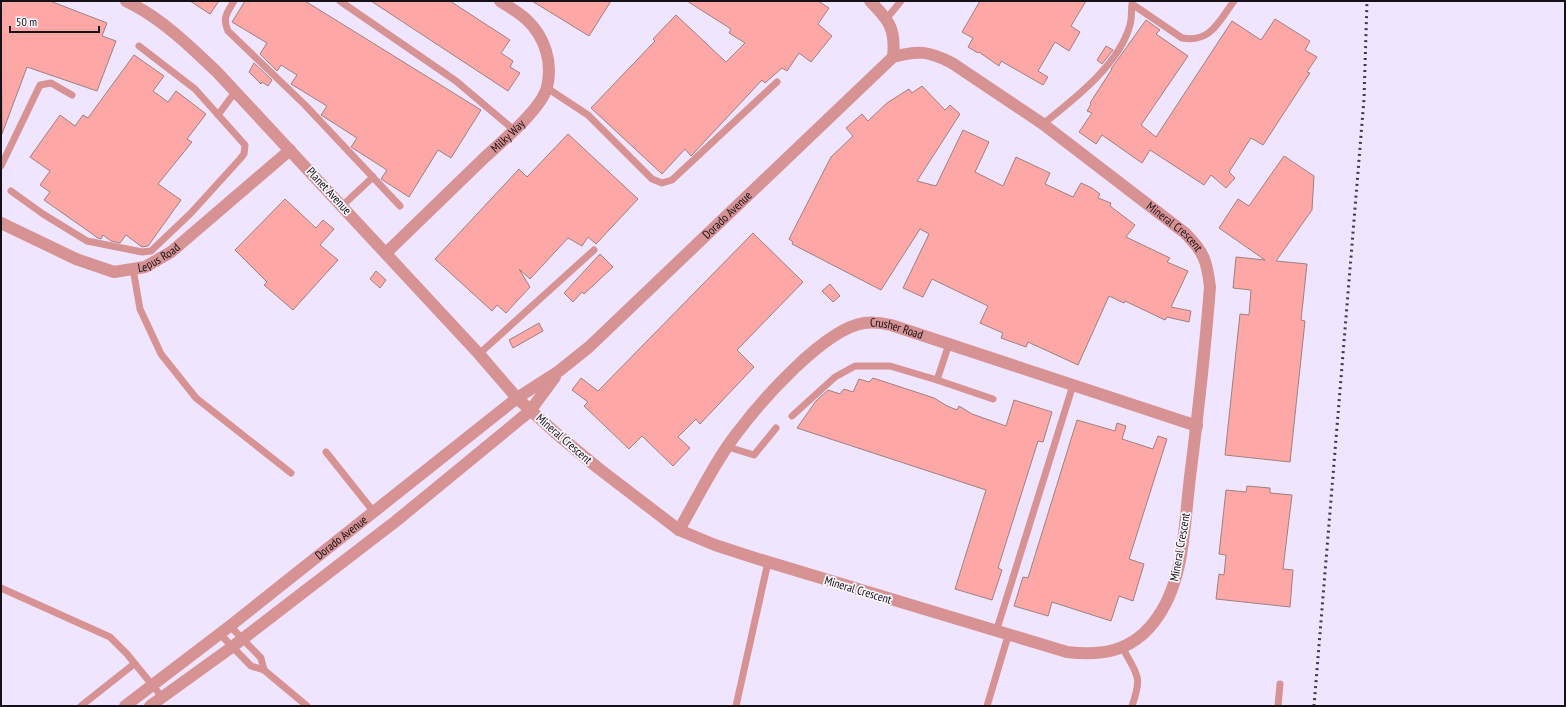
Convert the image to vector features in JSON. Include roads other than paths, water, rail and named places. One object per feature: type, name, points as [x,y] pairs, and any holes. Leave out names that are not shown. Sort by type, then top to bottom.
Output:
[{"type":"street","name":"Planet Avenue","points":[[126,1],[136,6],[189,45],[386,253],[479,354],[517,398]]},
{"type":"street","name":"Milky Way","points":[[386,253],[514,130],[535,108],[547,88],[549,65],[547,53],[542,42],[527,20],[500,1]]},
{"type":"street","points":[[870,1],[887,18],[895,42],[893,57]]},
{"type":"street","name":"Mineral Crescent","points":[[517,398],[530,411],[598,468],[679,530],[715,545],[1008,636],[1067,652],[1087,654],[1106,653],[1135,640],[1154,623],[1173,586],[1180,557],[1197,426],[1210,287],[1208,265],[1200,248],[1185,233],[1043,124],[952,63],[938,56],[913,51],[893,57]]},
{"type":"street","name":"Dorado Avenue","points":[[125,706],[220,634],[517,398],[559,371],[589,347],[893,57]]},
{"type":"street","name":"Lepus Road","points":[[1,223],[76,259],[114,272],[145,267],[171,252],[290,150]]},
{"type":"street","name":"Crusher Road","points":[[679,530],[736,433],[750,417],[800,361],[836,334],[862,323],[878,323],[949,344],[1197,426]]},
{"type":"street","name":"Dorado Avenue","points":[[150,706],[243,639],[396,521],[530,411],[559,371]]},
{"type":"lane","points":[[234,1],[224,17],[224,23],[228,32],[305,105],[400,206]]},
{"type":"lane","points":[[340,1],[456,81],[514,130]]},
{"type":"lane","points":[[887,18],[901,1]]},
{"type":"lane","points":[[1131,2],[1182,38],[1200,39],[1208,34],[1234,1]]},
{"type":"lane","points":[[1043,124],[1072,101],[1096,77],[1122,46],[1130,25],[1131,2]]},
{"type":"lane","points":[[12,191],[43,214],[87,241],[142,252],[151,250],[191,213],[244,154],[245,144],[194,89],[140,46]]},
{"type":"lane","points":[[547,88],[568,100],[588,115],[652,179],[662,183],[672,180],[776,82]]},
{"type":"lane","points":[[1,166],[40,86],[52,83],[72,95]]},
{"type":"lane","points":[[218,115],[235,92]]},
{"type":"lane","points":[[342,206],[373,177]]},
{"type":"lane","points":[[479,354],[594,250]]},
{"type":"lane","points":[[133,269],[140,309],[161,354],[196,398],[291,473]]},
{"type":"lane","points":[[937,380],[949,344]]},
{"type":"lane","points":[[792,416],[835,377],[855,366],[890,366],[993,399]]},
{"type":"lane","points":[[996,632],[1072,385]]},
{"type":"lane","points":[[728,447],[754,455],[776,428]]},
{"type":"lane","points":[[326,452],[373,511]]},
{"type":"lane","points":[[738,704],[768,562]]},
{"type":"lane","points":[[1,588],[110,637],[162,697]]},
{"type":"lane","points":[[230,626],[262,658],[264,670]]},
{"type":"lane","points":[[220,634],[251,666],[264,670],[307,706]]},
{"type":"lane","points":[[987,706],[1008,636]]},
{"type":"lane","points":[[1122,647],[1138,676],[1138,688],[1132,706]]},
{"type":"lane","points":[[81,706],[134,664]]},
{"type":"lane","points":[[1278,706],[1280,684]]},
{"type":"railway","points":[[1314,706],[1364,99],[1367,1]]}]
